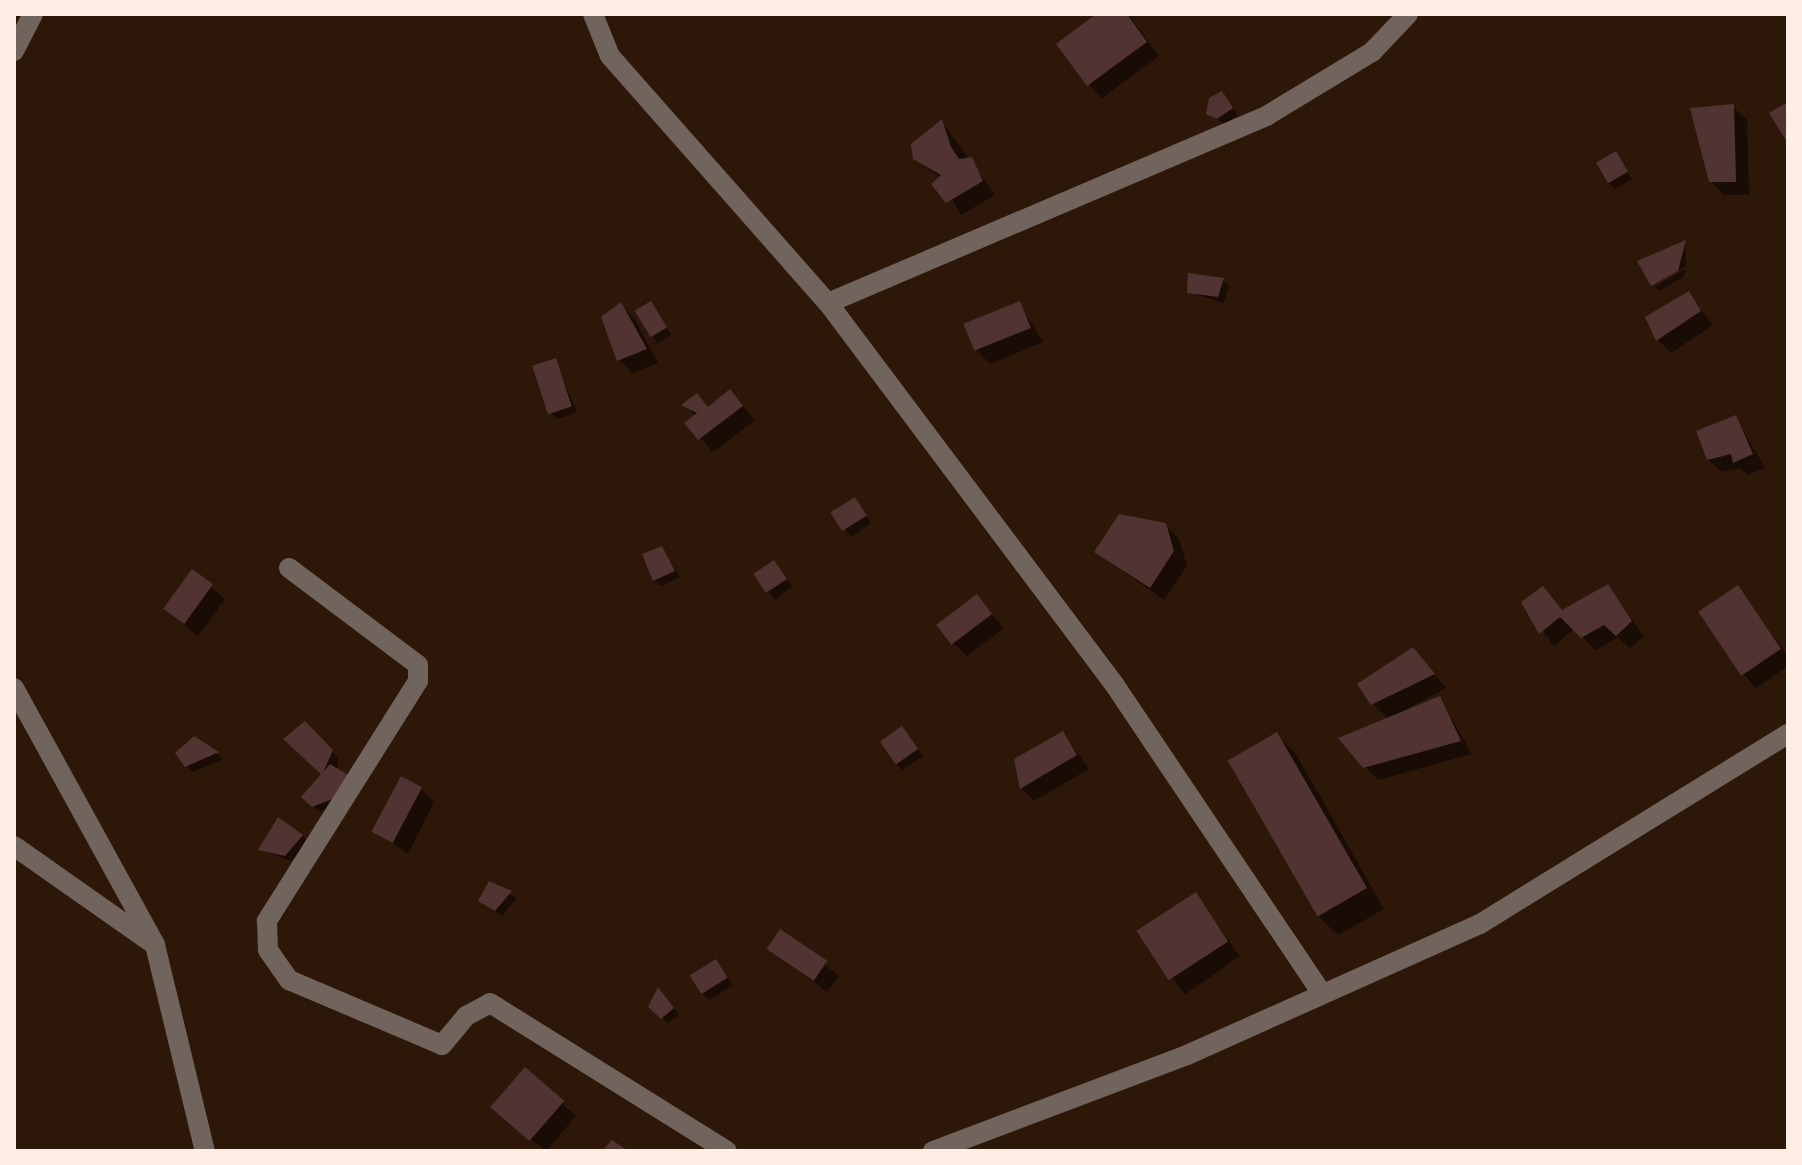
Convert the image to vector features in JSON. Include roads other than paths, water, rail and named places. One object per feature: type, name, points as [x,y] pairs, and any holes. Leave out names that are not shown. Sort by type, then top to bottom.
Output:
[{"type":"street","points":[[14,51],[33,14]]},
{"type":"street","points":[[593,14],[610,56],[828,303],[1114,684],[1322,994]]},
{"type":"street","points":[[828,303],[1268,115],[1372,52],[1408,14]]},
{"type":"street","points":[[289,568],[418,665],[418,681],[267,921],[268,950],[289,980],[442,1045],[466,1016],[490,1003],[727,1151]]},
{"type":"street","points":[[14,688],[155,945],[205,1151]]},
{"type":"street","points":[[933,1151],[1322,994],[1480,924],[1788,734]]},
{"type":"street","points":[[14,846],[155,945]]}]
